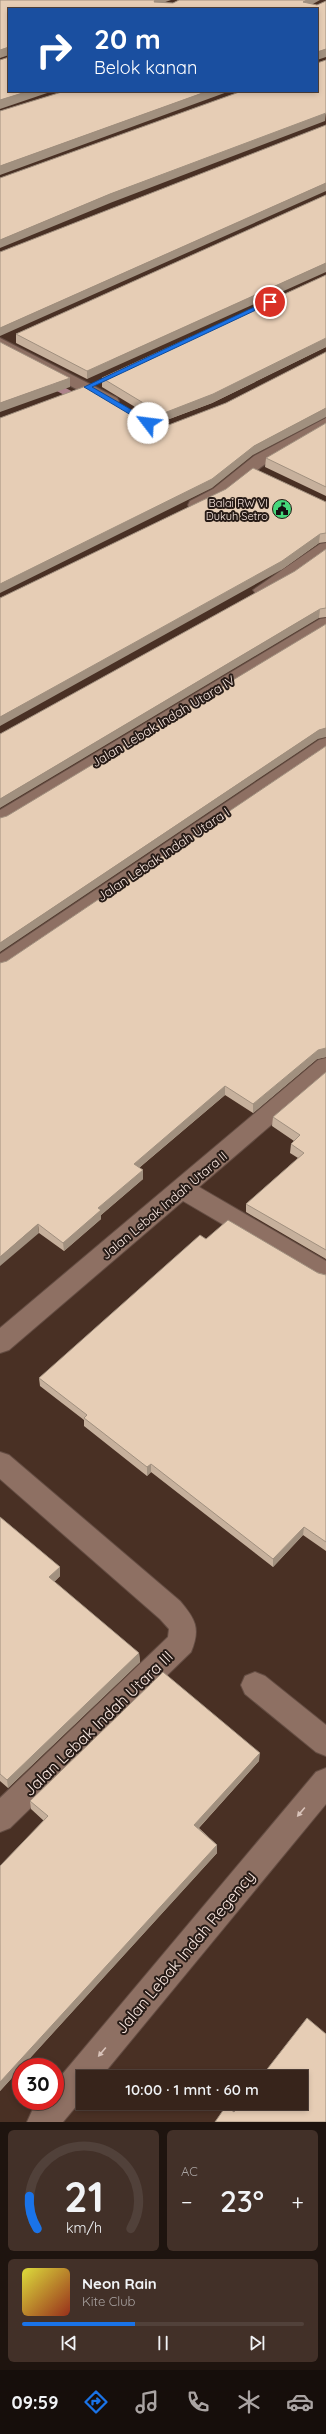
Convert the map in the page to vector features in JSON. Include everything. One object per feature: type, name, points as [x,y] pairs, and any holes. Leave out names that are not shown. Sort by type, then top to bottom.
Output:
[{"type":"street","points":[[0,343],[16,336]]},
{"type":"street","points":[[0,343],[76,390],[121,407]]},
{"type":"street","points":[[76,390],[101,380]]},
{"type":"street","points":[[184,511],[253,473],[260,460],[326,422]]},
{"type":"street","points":[[246,599],[288,576],[326,548]]},
{"type":"street","name":"Jalan Lebak Indah Utara IV","points":[[0,819],[326,623]]},
{"type":"street","name":"Jalan Lebak Indah Utara I","points":[[0,964],[326,744]]},
{"type":"street","name":"Jalan Lebak Indah Utara II","points":[[0,1343],[326,1066]]},
{"type":"street","points":[[183,1189],[326,1273]]},
{"type":"street","name":"Jalan Lebak Indah Utara III","points":[[0,1464],[170,1610],[183,1625],[181,1644],[0,1818]]},
{"type":"street","points":[[255,1685],[326,1743]]},
{"type":"street","name":"Jalan Lebak Indah Regency","points":[[43,2122],[326,1782]]},
{"type":"building","points":[[0,0],[155,0],[154,2],[173,3],[179,0],[307,0],[303,2],[317,5],[326,1],[326,49],[318,52],[318,8],[8,8],[8,47],[0,50]]},
{"type":"building","points":[[8,57],[8,92],[26,92],[0,100],[0,60]]},
{"type":"building","points":[[326,60],[326,113],[110,194],[0,240],[0,178],[239,92],[318,92],[318,63]]},
{"type":"building","points":[[62,92],[205,92],[0,166],[0,111]]},
{"type":"building","points":[[326,125],[326,183],[0,328],[0,252]]},
{"type":"building","points":[[326,195],[326,263],[87,371],[16,334]]},
{"type":"building","points":[[326,275],[326,338],[213,394],[164,413],[155,410],[102,378]]},
{"type":"building","points":[[0,342],[70,378],[0,403]]},
{"type":"building","points":[[326,352],[326,408],[254,446],[212,479],[0,584],[0,418],[86,386],[141,419],[166,426],[226,403]]},
{"type":"building","points":[[326,423],[326,487],[266,458]]},
{"type":"building","points":[[253,468],[326,502],[326,533],[320,534],[282,561],[0,717],[0,598],[226,489]]},
{"type":"building","points":[[326,549],[326,608],[320,609],[0,799],[0,734],[295,571]]},
{"type":"building","points":[[326,624],[326,728],[319,730],[0,943],[0,818],[7,816]]},
{"type":"building","points":[[326,746],[326,1048],[318,1050],[253,1104],[225,1086],[134,1164],[143,1170],[98,1208],[101,1210],[63,1243],[38,1224],[0,1257],[0,963],[7,961]]},
{"type":"building","points":[[326,1072],[326,1250],[246,1204],[304,1153],[291,1144],[300,1135],[273,1117]]},
{"type":"building","points":[[228,1220],[318,1273],[326,1275],[326,1542],[304,1527],[273,1559],[151,1464],[147,1467],[84,1418],[87,1415],[39,1378],[200,1235],[206,1239]]},
{"type":"building","points":[[0,1517],[60,1567],[49,1577],[139,1653],[7,1780],[0,1774]]},
{"type":"building","points":[[163,1672],[260,1753],[194,1825],[217,1845],[22,2058],[12,2058],[12,2069],[0,2082],[0,1866],[48,1816],[30,1801]]},
{"type":"building","points":[[307,2018],[326,2034],[326,2122],[215,2122],[223,2110],[231,2110],[234,2112],[236,2110],[308,2110],[308,2070],[266,2070]]},
{"type":"waterway","points":[[44,380],[87,403]]},
{"type":"place","name":"Balai RW VI Dukuh Setro","points":[[282,509]]},
{"type":"route","points":[[148,423],[87,387],[270,302]]}]
